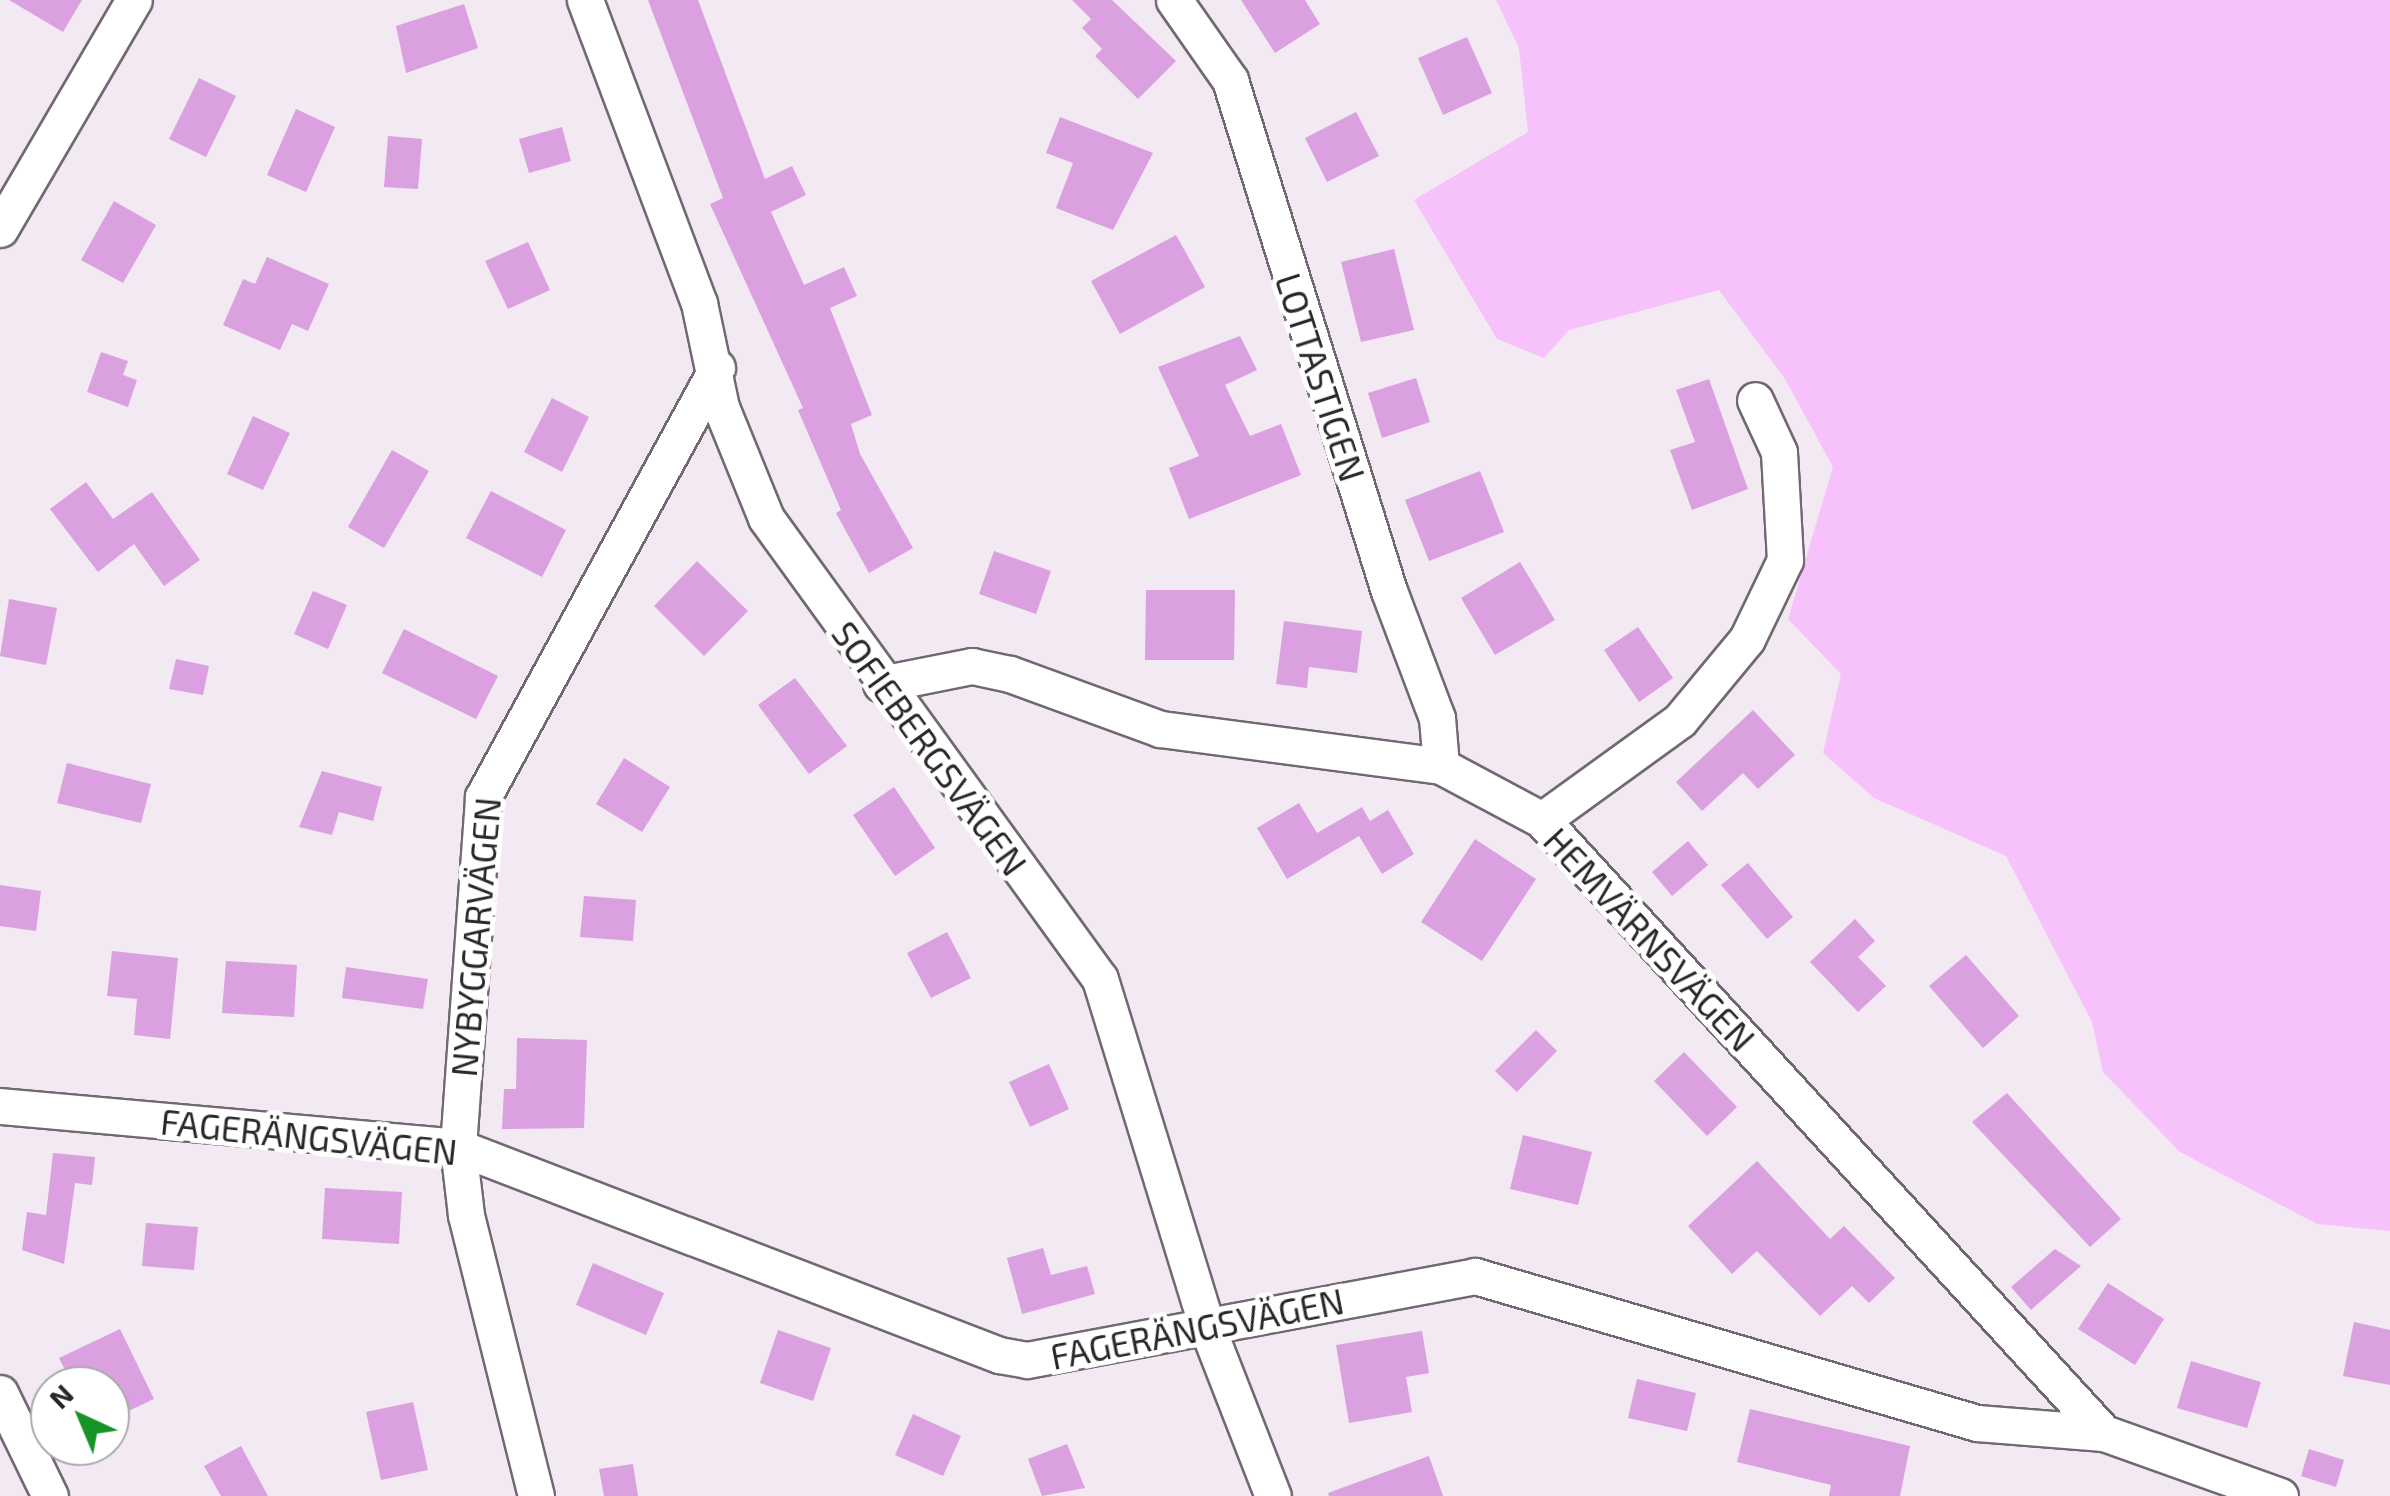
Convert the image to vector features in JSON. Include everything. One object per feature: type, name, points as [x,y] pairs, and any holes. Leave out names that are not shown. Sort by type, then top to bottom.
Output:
[{"type":"street","points":[[0,229],[134,0]]},
{"type":"street","name":"SOFIEBERGSVÄGEN","points":[[585,0],[700,302],[721,407],[766,518],[880,684],[1100,979],[1206,1327],[1272,1496]]},
{"type":"street","name":"LOTTASTIGEN","points":[[1174,0],[1230,80],[1389,591],[1438,718],[1441,766]]},
{"type":"street","name":"NYBYGGARVÄGEN","points":[[536,1496],[466,1215],[458,1147],[489,777],[716,368]]},
{"type":"street","points":[[1542,820],[1680,720],[1746,639],[1785,560],[1779,452],[1756,400]]},
{"type":"street","name":"HEMVÄRNSVÄGEN","points":[[880,684],[972,666],[1060,690],[1160,730],[1441,766],[1542,820],[2104,1433]]},
{"type":"street","name":"FAGERÄNGSVÄGEN","points":[[0,1106],[458,1147],[999,1355],[1027,1360],[1475,1276],[1977,1423],[2104,1433],[2280,1496]]},
{"type":"street","points":[[0,1393],[50,1496]]},
{"type":"shaded area","points":[[1496,0],[2390,0],[2390,1231],[2317,1224],[2180,1152],[2103,1072],[2092,1022],[2006,856],[1874,798],[1823,753],[1841,674],[1788,619],[1833,467],[1785,379],[1719,290],[1569,330],[1544,358],[1497,339],[1414,200],[1528,132],[1519,48]]},
{"type":"building","points":[[9,0],[82,0],[63,32]]},
{"type":"building","points":[[648,0],[698,0],[765,179],[792,166],[806,195],[771,212],[804,285],[844,267],[857,296],[830,308],[872,415],[851,424],[860,454],[913,548],[869,573],[836,513],[841,510],[798,410],[803,408],[710,204],[723,198]]},
{"type":"building","points":[[1072,0],[1112,0],[1176,61],[1138,99],[1095,56],[1102,49],[1082,28],[1091,19]]},
{"type":"building","points":[[1241,0],[1305,0],[1320,24],[1275,53]]},
{"type":"building","points":[[464,4],[478,48],[406,73],[396,26]]},
{"type":"building","points":[[1467,37],[1492,93],[1443,115],[1418,58]]},
{"type":"building","points":[[199,78],[236,96],[206,157],[169,139]]},
{"type":"building","points":[[296,109],[335,127],[306,192],[267,175]]},
{"type":"building","points":[[1356,112],[1379,156],[1327,182],[1305,138]]},
{"type":"building","points":[[1060,117],[1153,153],[1113,230],[1056,208],[1073,163],[1046,153]]},
{"type":"building","points":[[562,127],[571,161],[529,173],[519,139]]},
{"type":"building","points":[[388,136],[422,139],[418,189],[384,187]]},
{"type":"building","points":[[114,201],[156,225],[123,283],[81,260]]},
{"type":"building","points":[[1176,235],[1205,287],[1120,334],[1091,281]]},
{"type":"building","points":[[528,242],[550,290],[508,309],[485,261]]},
{"type":"building","points":[[1394,249],[1414,330],[1361,342],[1341,262]]},
{"type":"building","points":[[267,257],[329,284],[308,331],[292,324],[280,350],[223,325],[243,279],[255,284]]},
{"type":"building","points":[[1240,336],[1257,370],[1225,385],[1250,436],[1281,424],[1301,475],[1189,519],[1169,468],[1199,456],[1158,367]]},
{"type":"building","points":[[101,352],[128,361],[123,375],[137,380],[128,407],[87,392]]},
{"type":"building","points":[[1416,378],[1430,422],[1382,438],[1368,393]]},
{"type":"building","points":[[1709,379],[1748,489],[1692,510],[1670,450],[1695,442],[1676,390]]},
{"type":"building","points":[[552,398],[589,417],[562,472],[524,452]]},
{"type":"building","points":[[253,416],[290,433],[263,490],[227,474]]},
{"type":"building","points":[[392,450],[429,471],[384,548],[348,527]]},
{"type":"building","points":[[1480,471],[1504,532],[1429,561],[1405,500]]},
{"type":"building","points":[[86,482],[113,519],[152,492],[200,560],[164,586],[134,544],[98,572],[50,509]]},
{"type":"building","points":[[491,491],[566,530],[542,577],[466,538]]},
{"type":"building","points":[[994,551],[1051,571],[1036,614],[979,594]]},
{"type":"building","points":[[697,561],[748,611],[704,656],[654,606]]},
{"type":"building","points":[[1520,562],[1555,620],[1495,655],[1461,598]]},
{"type":"building","points":[[1146,590],[1235,590],[1234,660],[1145,660]]},
{"type":"building","points":[[313,591],[347,605],[328,649],[294,634]]},
{"type":"building","points":[[9,599],[57,608],[46,665],[0,656]]},
{"type":"building","points":[[1284,621],[1362,631],[1357,673],[1309,667],[1307,688],[1276,684]]},
{"type":"building","points":[[1638,627],[1673,678],[1639,702],[1604,650]]},
{"type":"building","points":[[404,629],[498,676],[476,719],[382,673]]},
{"type":"building","points":[[176,659],[209,666],[203,695],[169,689]]},
{"type":"building","points":[[795,678],[847,746],[809,774],[758,705]]},
{"type":"building","points":[[1753,710],[1795,755],[1758,789],[1743,773],[1702,811],[1676,782]]},
{"type":"building","points":[[624,758],[670,787],[642,832],[596,804]]},
{"type":"building","points":[[67,763],[151,784],[141,823],[57,803]]},
{"type":"building","points":[[322,771],[382,787],[373,821],[339,812],[332,835],[299,827]]},
{"type":"building","points":[[894,787],[935,848],[895,876],[853,815]]},
{"type":"building","points":[[1299,803],[1317,833],[1362,807],[1370,821],[1388,810],[1414,854],[1382,874],[1359,836],[1287,879],[1257,828]]},
{"type":"building","points":[[1475,839],[1536,879],[1482,961],[1421,922]]},
{"type":"building","points":[[1688,841],[1708,865],[1672,896],[1652,872]]},
{"type":"building","points":[[1748,863],[1793,917],[1767,939],[1721,885]]},
{"type":"building","points":[[0,885],[41,891],[36,931],[0,926]]},
{"type":"building","points":[[584,896],[636,900],[633,941],[580,937]]},
{"type":"building","points":[[1855,919],[1875,941],[1858,957],[1886,986],[1858,1012],[1810,962]]},
{"type":"building","points":[[947,932],[971,978],[931,998],[907,953]]},
{"type":"building","points":[[112,951],[178,958],[170,1039],[134,1035],[137,999],[107,996]]},
{"type":"building","points":[[1966,955],[2019,1016],[1983,1048],[1929,986]]},
{"type":"building","points":[[226,961],[297,965],[294,1017],[222,1013]]},
{"type":"building","points":[[346,967],[428,979],[423,1009],[342,998]]},
{"type":"building","points":[[1536,1030],[1557,1051],[1517,1092],[1495,1071]]},
{"type":"building","points":[[517,1038],[587,1040],[584,1128],[502,1129],[504,1089],[516,1089]]},
{"type":"building","points":[[1684,1052],[1737,1107],[1707,1136],[1654,1081]]},
{"type":"building","points":[[1049,1064],[1069,1109],[1030,1127],[1009,1082]]},
{"type":"building","points":[[2007,1093],[2121,1219],[2090,1247],[1972,1122]]},
{"type":"building","points":[[1523,1135],[1592,1152],[1578,1205],[1510,1189]]},
{"type":"building","points":[[53,1153],[95,1157],[92,1185],[75,1183],[64,1264],[22,1250],[27,1212],[46,1215]]},
{"type":"building","points":[[1757,1161],[1830,1239],[1844,1226],[1895,1278],[1869,1303],[1852,1286],[1820,1316],[1757,1251],[1732,1274],[1688,1226]]},
{"type":"building","points":[[325,1188],[402,1192],[399,1244],[322,1239]]},
{"type":"building","points":[[146,1223],[198,1227],[194,1270],[142,1266]]},
{"type":"building","points":[[1043,1248],[1051,1275],[1087,1266],[1095,1294],[1022,1314],[1007,1258]]},
{"type":"building","points":[[2055,1249],[2081,1266],[2031,1310],[2011,1287]]},
{"type":"building","points":[[593,1263],[664,1293],[646,1335],[576,1305]]},
{"type":"building","points":[[2108,1283],[2164,1319],[2135,1365],[2078,1329]]},
{"type":"building","points":[[2354,1322],[2390,1330],[2390,1385],[2343,1376]]},
{"type":"building","points":[[120,1329],[154,1399],[130,1410],[130,1366],[63,1366],[59,1358]]},
{"type":"building","points":[[778,1330],[831,1348],[813,1401],[760,1383]]},
{"type":"building","points":[[1422,1331],[1429,1373],[1406,1377],[1412,1412],[1349,1423],[1336,1345]]},
{"type":"building","points":[[2191,1361],[2261,1382],[2247,1428],[2177,1408]]},
{"type":"building","points":[[1637,1379],[1696,1393],[1687,1431],[1628,1418]]},
{"type":"building","points":[[413,1402],[428,1470],[381,1480],[366,1412]]},
{"type":"building","points":[[1750,1409],[1910,1446],[1900,1496],[1829,1496],[1831,1485],[1737,1462]]},
{"type":"building","points":[[913,1414],[961,1436],[943,1476],[895,1455]]},
{"type":"building","points":[[1067,1444],[1085,1488],[1042,1496],[1028,1459]]},
{"type":"building","points":[[241,1446],[268,1496],[221,1496],[204,1466]]},
{"type":"building","points":[[2309,1449],[2344,1460],[2336,1487],[2301,1476]]},
{"type":"building","points":[[1429,1456],[1443,1496],[1329,1496],[1328,1493]]},
{"type":"building","points":[[633,1464],[638,1496],[604,1496],[599,1469]]}]
